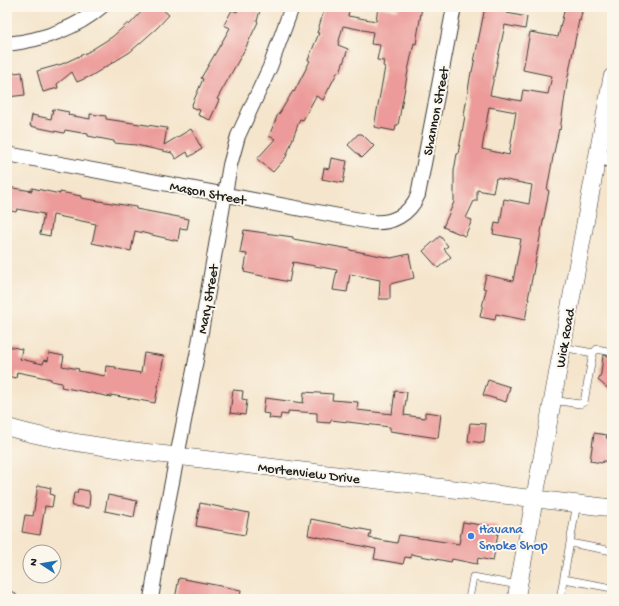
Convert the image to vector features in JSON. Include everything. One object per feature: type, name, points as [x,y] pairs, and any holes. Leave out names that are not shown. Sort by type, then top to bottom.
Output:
[{"type":"street","points":[[7,44],[28,42],[53,35],[74,26],[101,7]]},
{"type":"street","name":"Mary Street","points":[[151,599],[160,544],[198,348],[230,165],[238,136],[270,67],[292,7]]},
{"type":"street","name":"Shannon Street","points":[[407,211],[415,202],[420,188],[454,7]]},
{"type":"street","name":"Wick Road","points":[[517,592],[562,347],[604,158],[612,76]]},
{"type":"street","name":"Mason Street","points":[[7,154],[371,222],[379,223],[391,221],[400,217],[407,211]]},
{"type":"street","name":"Mortenview Drive","points":[[7,427],[29,434],[60,440],[178,456],[612,508]]},
{"type":"lane","points":[[562,347],[593,353]]},
{"type":"lane","points":[[552,400],[580,404],[584,402],[593,353],[597,349],[612,352]]},
{"type":"lane","points":[[560,599],[577,503]]},
{"type":"lane","points":[[570,543],[612,551]]},
{"type":"lane","points":[[469,599],[473,577],[517,592]]},
{"type":"lane","points":[[564,579],[612,588]]},
{"type":"building","points":[[146,7],[160,7],[169,15],[130,52],[91,76],[77,82],[72,72],[57,84],[58,88],[43,92],[37,71],[62,64],[88,52],[112,37],[128,23],[129,25]]},
{"type":"building","points":[[239,7],[261,7],[258,22],[245,49],[217,99],[219,100],[210,120],[198,115],[200,110],[191,107],[203,79],[201,78],[230,28],[224,25],[232,10],[237,12]]},
{"type":"building","points":[[325,7],[350,7],[348,16],[376,21],[378,7],[398,10],[399,7],[422,7],[416,44],[414,43],[398,125],[396,125],[395,131],[374,127],[385,67],[383,66],[384,61],[377,60],[380,45],[371,44],[373,32],[343,26],[338,45],[348,49],[340,72],[338,71],[323,100],[316,96],[303,120],[300,119],[286,157],[273,172],[257,159],[275,139],[269,136],[278,114],[293,91],[294,92],[310,61],[308,60],[319,33],[317,33]]},
{"type":"building","points":[[485,7],[508,7],[507,13],[527,17],[525,29],[505,25],[490,95],[521,101],[523,90],[548,94],[552,76],[523,70],[530,32],[558,37],[565,7],[583,7],[567,82],[560,130],[559,129],[553,157],[547,190],[549,191],[525,320],[496,314],[495,320],[480,317],[486,289],[483,288],[486,275],[513,281],[521,239],[493,234],[495,223],[500,224],[504,199],[529,204],[532,185],[496,178],[493,193],[477,190],[477,201],[474,201],[466,218],[472,220],[465,236],[443,227],[454,202],[454,171]],"holes":[[[489,107],[516,112],[509,155],[482,149]]]},
{"type":"building","points":[[22,72],[25,95],[7,97],[7,74]]},
{"type":"building","points":[[53,109],[69,112],[68,115],[90,119],[90,114],[106,116],[106,119],[167,128],[164,145],[191,129],[202,149],[189,157],[187,152],[176,159],[172,153],[136,145],[114,143],[114,141],[88,136],[88,134],[65,130],[64,133],[30,126],[32,115],[51,119]]},
{"type":"building","points":[[358,134],[362,134],[374,146],[362,158],[348,145]]},
{"type":"building","points":[[331,158],[347,161],[343,183],[322,179],[324,168],[329,169]]},
{"type":"building","points":[[7,187],[32,191],[32,188],[60,194],[60,192],[81,196],[81,198],[136,207],[136,209],[189,219],[187,229],[180,228],[178,241],[135,231],[131,251],[92,243],[96,224],[53,215],[50,236],[40,234],[44,214],[17,209],[16,212],[7,210]]},
{"type":"building","points":[[244,230],[293,237],[293,239],[391,258],[409,254],[414,278],[390,284],[390,299],[379,299],[380,280],[350,274],[347,292],[333,290],[337,270],[293,262],[289,282],[244,272],[247,254],[240,253]]},
{"type":"building","points":[[440,236],[448,246],[444,249],[451,257],[438,268],[423,251]]},
{"type":"building","points":[[7,346],[22,349],[20,359],[43,364],[44,360],[48,361],[49,353],[64,356],[62,366],[79,369],[78,371],[105,376],[106,366],[141,373],[144,353],[164,356],[155,403],[111,395],[111,397],[61,387],[62,383],[51,381],[51,379],[17,372],[16,378],[7,376]]},
{"type":"building","points":[[603,355],[612,357],[612,392],[598,380],[601,374]]},
{"type":"building","points":[[488,380],[510,387],[506,402],[483,395]]},
{"type":"building","points":[[233,390],[243,391],[242,399],[247,400],[245,415],[230,413]]},
{"type":"building","points":[[395,391],[407,392],[404,415],[425,418],[425,412],[441,414],[438,438],[390,431],[390,427],[331,420],[330,423],[317,422],[317,413],[288,411],[288,415],[281,414],[280,419],[269,418],[270,414],[263,413],[265,398],[303,403],[304,392],[333,394],[332,400],[358,402],[357,410],[392,414]]},
{"type":"building","points":[[470,423],[486,424],[484,443],[468,441]]},
{"type":"building","points":[[594,433],[607,435],[606,438],[612,439],[612,462],[603,461],[602,463],[590,461]]},
{"type":"building","points":[[38,485],[51,488],[50,494],[54,495],[52,507],[45,506],[40,535],[22,532],[25,515],[33,516]]},
{"type":"building","points":[[78,489],[89,491],[89,508],[72,506],[74,493],[77,493]]},
{"type":"building","points":[[108,495],[137,501],[134,517],[105,511]]},
{"type":"building","points":[[200,503],[249,513],[245,535],[196,526]]},
{"type":"building","points":[[311,519],[371,531],[369,538],[397,543],[399,535],[459,544],[463,522],[499,528],[493,561],[478,558],[477,564],[452,559],[451,562],[411,554],[411,558],[405,557],[403,564],[374,559],[376,549],[308,535]]},
{"type":"building","points":[[179,578],[241,590],[240,599],[175,599]]},
{"type":"place","name":"Havana Smoke Shop","points":[[471,536]]}]
